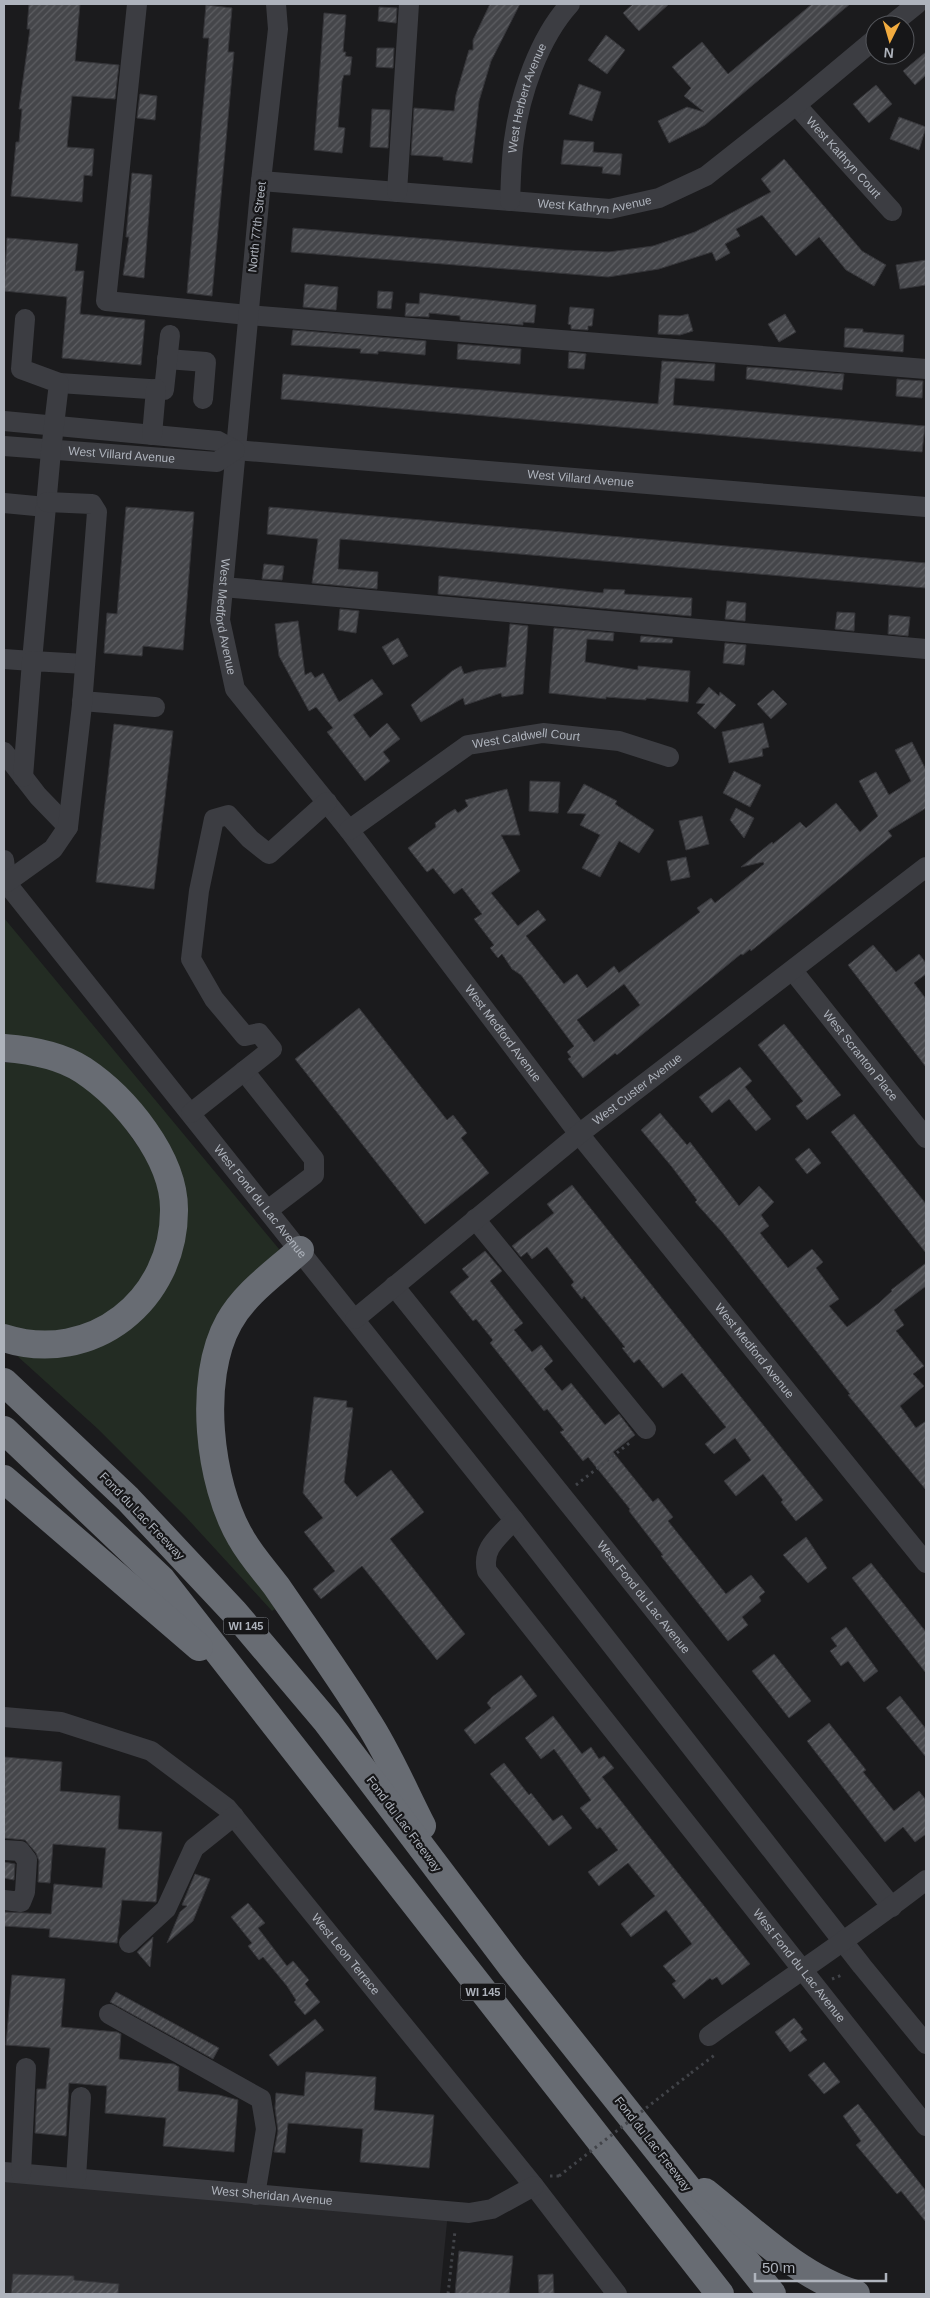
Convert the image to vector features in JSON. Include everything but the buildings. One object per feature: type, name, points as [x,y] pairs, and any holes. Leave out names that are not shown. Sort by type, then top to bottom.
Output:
[{"type":"highway","points":[[4,1048],[30,1050],[57,1058],[83,1070],[116,1097],[139,1123],[168,1172],[174,1208],[172,1236],[164,1268],[146,1296],[127,1314],[106,1330],[77,1342],[48,1345],[4,1338]]},
{"type":"highway","points":[[300,1250],[244,1301],[229,1323],[221,1342],[213,1375],[210,1412],[215,1455],[223,1496],[241,1538],[368,1721],[459,1897]]},
{"type":"highway","name":"Fond du Lac Freeway","points":[[4,1382],[128,1498],[234,1612],[327,1722],[459,1897],[772,2294]]},
{"type":"highway","name":"WI 145","points":[[4,1430],[162,1580],[720,2294]]},
{"type":"highway","points":[[4,1479],[247,1688]]},
{"type":"highway","points":[[667,2162],[793,2262],[823,2281],[856,2294]]},
{"type":"street","points":[[137,4],[106,301],[248,315],[926,369]]},
{"type":"street","name":"North 77th Street","points":[[235,450],[278,29],[276,4]]},
{"type":"street","points":[[397,192],[410,4]]},
{"type":"street","name":"West Herbert Avenue","points":[[510,201],[514,140],[531,70],[556,19],[570,4]]},
{"type":"street","points":[[903,15],[916,4]]},
{"type":"street","name":"West Kathryn Avenue","points":[[261,181],[610,209],[659,198],[706,176],[865,47]]},
{"type":"street","name":"West Kathryn Court","points":[[796,105],[892,211]]},
{"type":"street","points":[[25,319],[21,369],[59,383],[164,390],[170,335]]},
{"type":"street","points":[[167,359],[206,362],[203,399]]},
{"type":"street","points":[[23,777],[46,504],[59,383]]},
{"type":"street","points":[[152,435],[156,389]]},
{"type":"street","name":"West Villard Avenue","points":[[4,421],[218,442],[235,450],[926,507]]},
{"type":"street","name":"West Villard Avenue","points":[[4,446],[216,462],[235,450]]},
{"type":"street","name":"West Medford Avenue","points":[[235,450],[220,620],[235,689],[349,830],[579,1134],[926,1563]]},
{"type":"street","points":[[4,503],[92,504],[97,512],[82,701],[68,827],[53,849],[5,881]]},
{"type":"street","points":[[223,587],[926,649]]},
{"type":"street","points":[[4,659],[85,664]]},
{"type":"street","points":[[82,701],[155,707]]},
{"type":"street","name":"West Caldwell Court","points":[[349,830],[468,745],[543,734],[619,741],[669,757]]},
{"type":"street","points":[[4,752],[23,777],[68,827]]},
{"type":"street","points":[[191,1113],[272,1049],[258,1033],[246,1036],[214,1000],[191,960],[199,891],[214,819],[228,815],[250,839],[268,854],[327,802]]},
{"type":"street","points":[[4,860],[5,881]]},
{"type":"street","name":"West Custer Avenue","points":[[355,1318],[579,1134],[794,971],[926,867]]},
{"type":"street","name":"West Fond du Lac Avenue","points":[[5,881],[355,1318],[926,2044]]},
{"type":"street","name":"West Scranton Place","points":[[794,971],[926,1138]]},
{"type":"street","points":[[244,1070],[314,1159],[314,1175],[268,1210]]},
{"type":"street","points":[[475,1220],[646,1429]]},
{"type":"street","name":"West Fond du Lac Avenue","points":[[394,1286],[892,1907]]},
{"type":"street","name":"West Fond du Lac Avenue","points":[[514,1520],[488,1550],[484,1560],[487,1571],[926,2126]]},
{"type":"street","name":"West Leon Terrace","points":[[4,1717],[61,1722],[151,1751],[227,1808],[534,2186],[617,2294]]},
{"type":"street","points":[[129,1943],[166,1910],[194,1848],[234,1816]]},
{"type":"street","points":[[4,1850],[20,1851],[27,1860],[25,1892],[21,1902],[4,1900]]},
{"type":"street","points":[[709,2036],[892,1907],[926,1880]]},
{"type":"street","points":[[109,2014],[262,2099],[266,2129],[255,2195]]},
{"type":"street","points":[[12,2173],[26,2068]]},
{"type":"street","points":[[76,2178],[82,2097]]},
{"type":"street","name":"West Sheridan Avenue","points":[[12,2173],[469,2213],[492,2209],[534,2186]]},
{"type":"path","points":[[574,1487],[646,1429]]},
{"type":"path","points":[[559,2176],[691,2073]]},
{"type":"path","points":[[448,2294],[455,2231]]},
{"type":"shaded area","points":[[4,918],[279,1249],[278,1257],[217,1329],[231,1534],[275,1609],[272,1611],[185,1516],[98,1429],[15,1354],[16,1352],[98,1345],[180,1236],[127,1102],[4,1044]]},
{"type":"shaded area","points":[[16,1062],[41,1066],[74,1079],[97,1097],[121,1122],[151,1165],[161,1193],[163,1240],[123,1310],[67,1337],[4,1326],[4,1063]]},
{"type":"shaded area","points":[[4,2173],[448,2212],[440,2294],[4,2294]]}]
